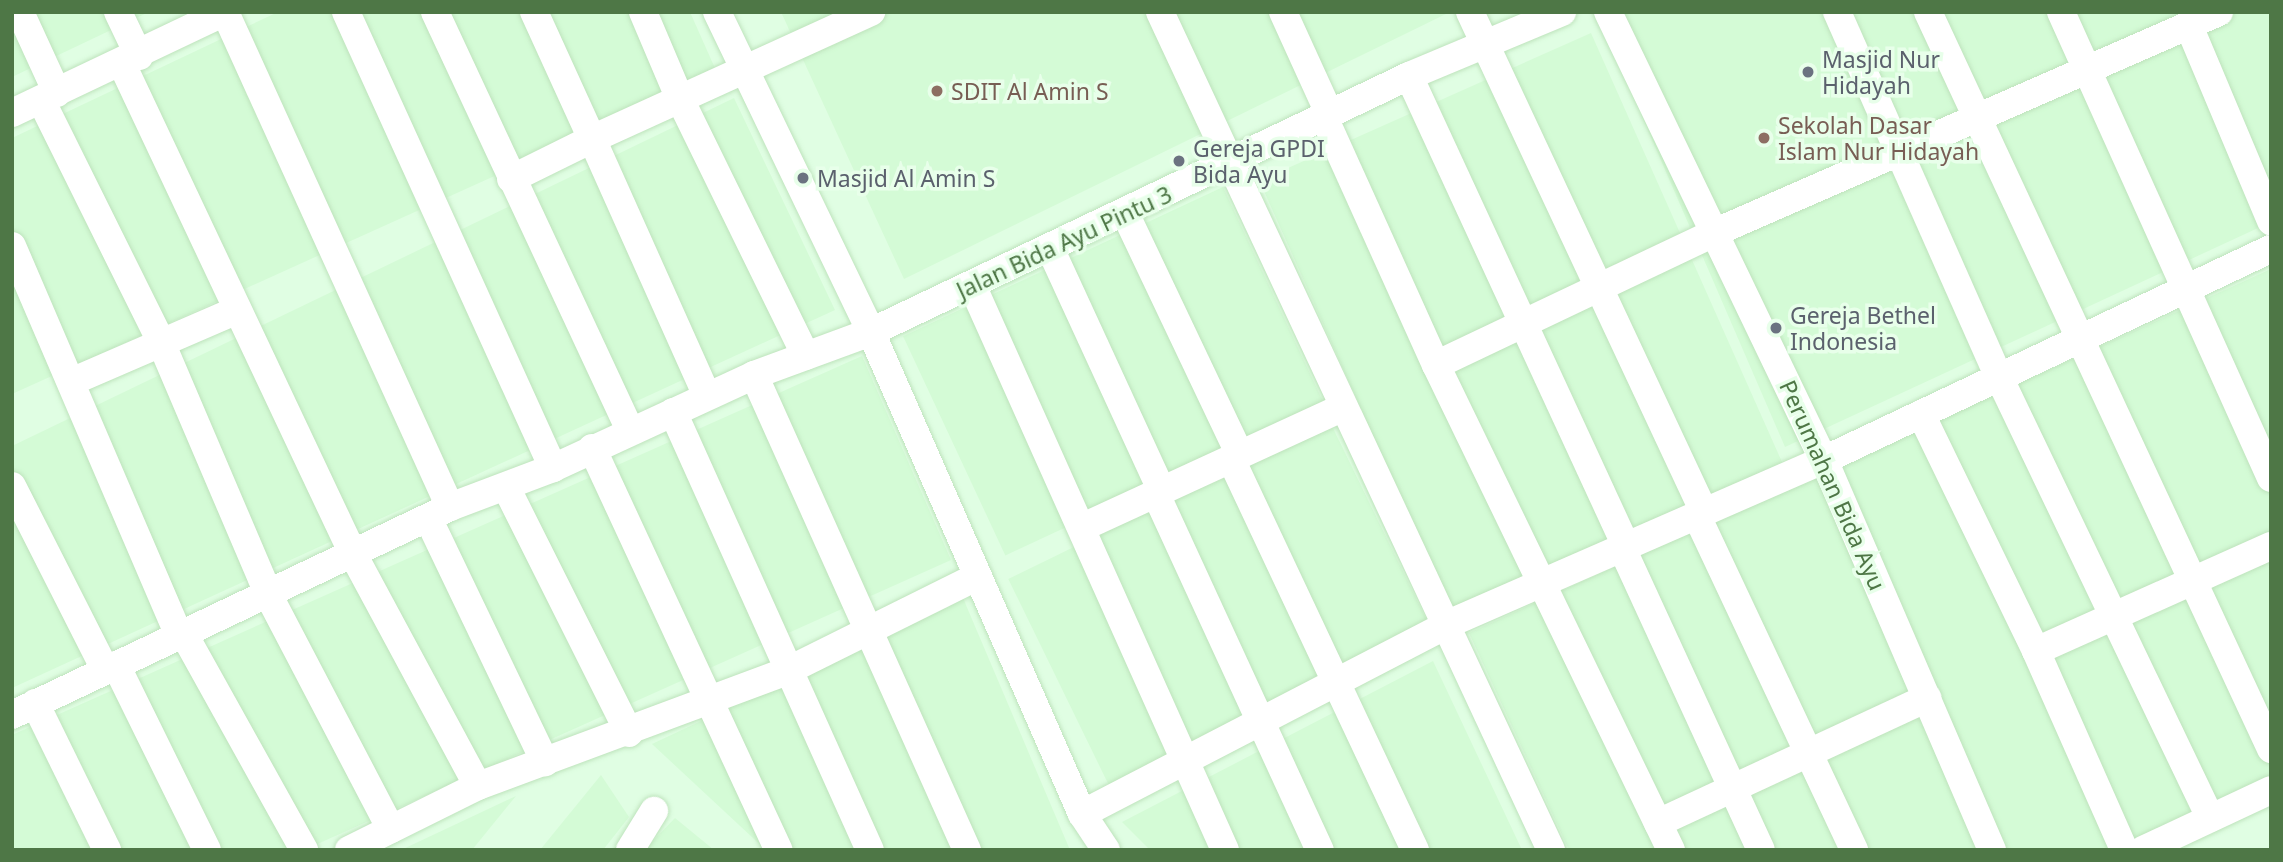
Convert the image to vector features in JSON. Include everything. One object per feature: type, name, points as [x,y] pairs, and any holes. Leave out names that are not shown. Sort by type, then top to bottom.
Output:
[{"type":"street","points":[[20,12],[49,97],[160,340],[269,596],[391,829]]},
{"type":"street","points":[[118,12],[130,59],[237,310],[355,556],[478,786]]},
{"type":"street","points":[[12,113],[225,12],[545,762]]},
{"type":"street","points":[[346,12],[553,468]]},
{"type":"street","points":[[435,12],[630,430]]},
{"type":"street","points":[[534,12],[707,396]]},
{"type":"street","points":[[643,12],[680,99],[806,356]]},
{"type":"street","points":[[717,12],[871,332],[1082,814],[1106,850]]},
{"type":"street","points":[[1160,12],[1228,164],[1448,624],[1551,850]]},
{"type":"street","points":[[1283,12],[1436,365],[1545,582],[1671,850]]},
{"type":"street","points":[[1470,12],[1600,286],[1807,754],[1854,850]]},
{"type":"street","name":"Jalan Bida Ayu Pintu 3","points":[[24,709],[355,556],[439,512],[553,468],[754,374],[871,332],[1409,76],[1562,12]]},
{"type":"street","name":"Perumahan Bida Ayu","points":[[1608,12],[1824,460],[1992,850]]},
{"type":"street","points":[[1837,12],[1999,377],[2111,617],[2210,818]]},
{"type":"street","points":[[1927,12],[1980,118],[2271,749]]},
{"type":"street","points":[[2061,12],[2271,478]]},
{"type":"street","points":[[1436,365],[1716,232],[2088,72],[2184,22],[2219,12]]},
{"type":"street","points":[[512,179],[592,139],[746,72],[854,16]]},
{"type":"street","points":[[2184,22],[2271,221]]},
{"type":"street","points":[[1409,76],[1761,850]]},
{"type":"street","points":[[1125,213],[1415,850]]},
{"type":"street","points":[[12,246],[183,637],[304,850]]},
{"type":"street","points":[[1049,248],[1264,720],[1320,850]]},
{"type":"street","points":[[1082,814],[1448,624],[1824,460],[2271,249]]},
{"type":"street","points":[[972,285],[1083,527],[1184,762],[1225,850]]},
{"type":"street","points":[[71,382],[160,340],[237,310]]},
{"type":"street","points":[[754,374],[866,632],[967,850]]},
{"type":"street","points":[[1083,527],[1344,407]]},
{"type":"street","points":[[673,412],[787,671],[870,850]]},
{"type":"street","points":[[1921,414],[2036,651],[2124,850]]},
{"type":"street","points":[[592,448],[708,704],[779,850]]},
{"type":"street","points":[[12,486],[207,850]]},
{"type":"street","points":[[506,487],[629,733]]},
{"type":"street","points":[[2036,651],[2271,546]]},
{"type":"street","points":[[349,850],[478,786],[708,704],[787,671],[978,576]]},
{"type":"street","points":[[1658,823],[1927,698]]},
{"type":"street","points":[[24,709],[107,850]]},
{"type":"street","points":[[2143,850],[2271,790]]},
{"type":"street","points":[[630,850],[654,811]]},
{"type":"shaded area","points":[[12,12],[149,12],[12,77]]},
{"type":"shaded area","points":[[278,12],[690,12],[718,75],[12,394],[12,138]]},
{"type":"shaded area","points":[[781,12],[1450,12],[904,279]]},
{"type":"shaded area","points":[[1626,12],[2271,12],[2271,222],[1785,447],[1602,24]]},
{"type":"shaded area","points":[[1591,33],[1791,482],[1459,629],[1259,181]]},
{"type":"shaded area","points":[[734,98],[835,310],[12,688],[12,446]]},
{"type":"shaded area","points":[[1223,187],[1325,406],[1005,556],[903,336]]},
{"type":"shaded area","points":[[2271,269],[2271,796],[2152,850],[1569,850],[1469,633]]},
{"type":"shaded area","points":[[862,356],[951,560],[304,850],[12,850],[12,735]]},
{"type":"shaded area","points":[[1330,422],[1433,632],[1111,789],[1008,579]]},
{"type":"shaded area","points":[[963,598],[1070,850],[766,850],[652,744]]},
{"type":"shaded area","points":[[1433,661],[1522,850],[1150,850],[1122,822]]},
{"type":"shaded area","points":[[601,775],[629,817],[603,850],[540,850]]},
{"type":"shaded area","points":[[516,796],[472,850],[401,850]]},
{"type":"shaded area","points":[[675,818],[714,850],[645,849]]},
{"type":"place","name":"Masjid Nur Hidayah","points":[[1808,72]]},
{"type":"place","name":"SDIT Al Amin S","points":[[937,91]]},
{"type":"place","name":"Sekolah Dasar Islam Nur Hidayah","points":[[1764,138]]},
{"type":"place","name":"Gereja GPDI Bida Ayu","points":[[1179,161]]},
{"type":"place","name":"Masjid Al Amin S","points":[[803,178]]},
{"type":"place","name":"Gereja Bethel Indonesia","points":[[1776,328]]}]
